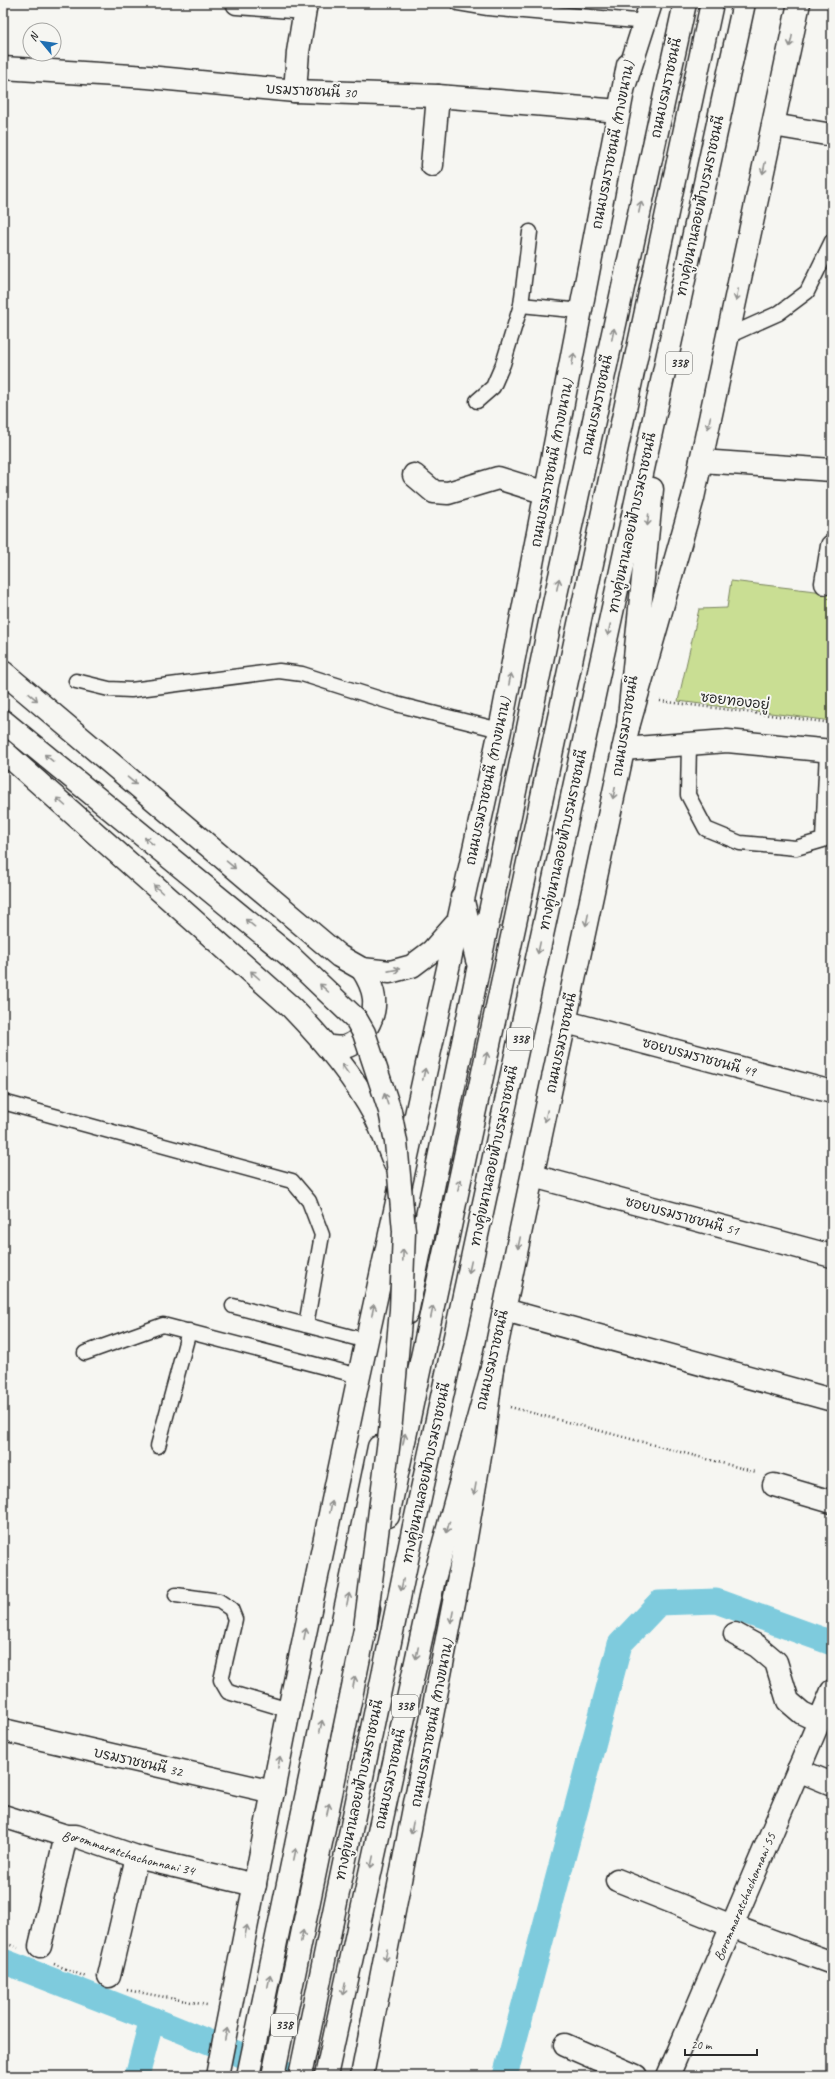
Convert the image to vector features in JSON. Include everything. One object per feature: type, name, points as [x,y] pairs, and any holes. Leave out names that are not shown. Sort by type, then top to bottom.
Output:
[{"type":"main road","points":[[237,3],[305,5],[298,52],[295,91]]},
{"type":"main road","points":[[625,84],[651,3]]},
{"type":"main road","name":"ถนนบรมราชชนนี","points":[[249,2071],[550,622],[685,3]]},
{"type":"main road","name":"ทางคู่ขนานลอยฟ้าบรมราชชนนี","points":[[273,2076],[365,1628],[712,3]]},
{"type":"main road","name":"ทางคู่ขนานลอยฟ้าบรมราชชนนี","points":[[300,2076],[416,1518],[744,3]]},
{"type":"main road","name":"ถนนบรมราชชนนี","points":[[326,2076],[434,1579],[492,1368],[505,1310],[628,728],[651,491],[758,3]]},
{"type":"main road","name":"338","points":[[628,728],[693,498],[799,3]]},
{"type":"main road","name":"ถนนบรมราชชนนี (ทางขนาน)","points":[[457,922],[500,730],[582,311],[638,12]]},
{"type":"main road","name":"บรมราชชนนี 30","points":[[3,68],[148,77],[295,91],[438,96],[619,111]]},
{"type":"main road","points":[[432,165],[438,96]]},
{"type":"main road","points":[[773,125],[832,135]]},
{"type":"main road","points":[[701,461],[832,470]]},
{"type":"main road","points":[[414,475],[434,492],[448,493],[498,478],[546,493]]},
{"type":"main road","points":[[826,583],[832,546]]},
{"type":"main road","points":[[3,672],[339,956],[362,969],[390,972],[412,966],[432,951],[457,922]]},
{"type":"main road","points":[[3,721],[291,957],[346,1007],[356,1019],[364,1033],[391,1119],[396,1142],[404,1231],[401,1310],[390,1432],[365,1628]]},
{"type":"main road","points":[[623,749],[727,741],[830,750]]},
{"type":"main road","points":[[3,751],[292,1008],[329,1047],[375,1116],[401,1178]]},
{"type":"main road","points":[[462,897],[479,967]]},
{"type":"main road","points":[[219,2067],[289,1710],[401,1178],[457,922]]},
{"type":"main road","points":[[329,1047],[344,1048],[362,1038],[374,1015],[374,997],[370,982],[362,969]]},
{"type":"main road","name":"ซอยบรมราชชนนี 49","points":[[566,1022],[832,1092]]},
{"type":"main road","name":"ซอยบรมราชชนนี 51","points":[[533,1176],[832,1256]]},
{"type":"main road","points":[[505,1310],[832,1400]]},
{"type":"main road","name":"ถนนบรมราชชนนี (ทางขนาน)","points":[[363,2069],[455,1599],[488,1402],[492,1368]]},
{"type":"main road","points":[[768,1480],[832,1502]]},
{"type":"main road","points":[[735,1634],[757,1646],[776,1662],[788,1702],[802,1713],[820,1719]]},
{"type":"main road","name":"Borommaratchachonnani 55","points":[[668,2076],[832,1691]]},
{"type":"main road","name":"บรมราชชนนี 32","points":[[3,1730],[273,1792]]},
{"type":"main road","points":[[798,1770],[832,1784]]},
{"type":"main road","name":"Borommaratchachonnani 34","points":[[3,1816],[66,1836],[76,1836],[137,1857],[255,1885]]},
{"type":"main road","points":[[40,1946],[66,1836]]},
{"type":"main road","points":[[109,1976],[137,1857]]},
{"type":"main road","points":[[617,1880],[732,1926],[832,1963]]},
{"type":"main road","points":[[565,2045],[636,2076]]},
{"type":"lane","points":[[458,3],[488,8],[638,12]]},
{"type":"lane","points":[[477,401],[493,387],[503,364],[521,305],[530,232]]},
{"type":"lane","points":[[728,336],[779,313],[807,292],[832,241]]},
{"type":"lane","points":[[521,305],[582,311]]},
{"type":"lane","points":[[76,681],[109,689],[131,690],[279,671],[302,674],[396,704],[500,730]]},
{"type":"lane","points":[[689,744],[688,795],[706,829],[740,843],[796,848],[823,840],[828,819],[830,750]]},
{"type":"lane","points":[[3,1102],[292,1182],[309,1201],[322,1235],[306,1325]]},
{"type":"lane","points":[[233,1306],[367,1340]]},
{"type":"lane","points":[[85,1353],[163,1325],[359,1376]]},
{"type":"lane","points":[[158,1446],[189,1331]]},
{"type":"lane","points":[[176,1595],[219,1601],[231,1609],[235,1619],[221,1680],[228,1692],[289,1710]]},
{"type":"path","name":"ซอยทองอยู่","points":[[636,697],[680,705],[832,723]]},
{"type":"path","points":[[488,1402],[768,1480]]},
{"type":"green space","points":[[731,581],[832,593],[832,721],[678,701],[699,609],[727,608]]},
{"type":"waterway","points":[[505,2076],[620,1644],[659,1603],[716,1601],[832,1643]]},
{"type":"waterway","points":[[3,1961],[152,2019]]},
{"type":"waterway","points":[[137,2076],[152,2019],[293,2076]]}]
